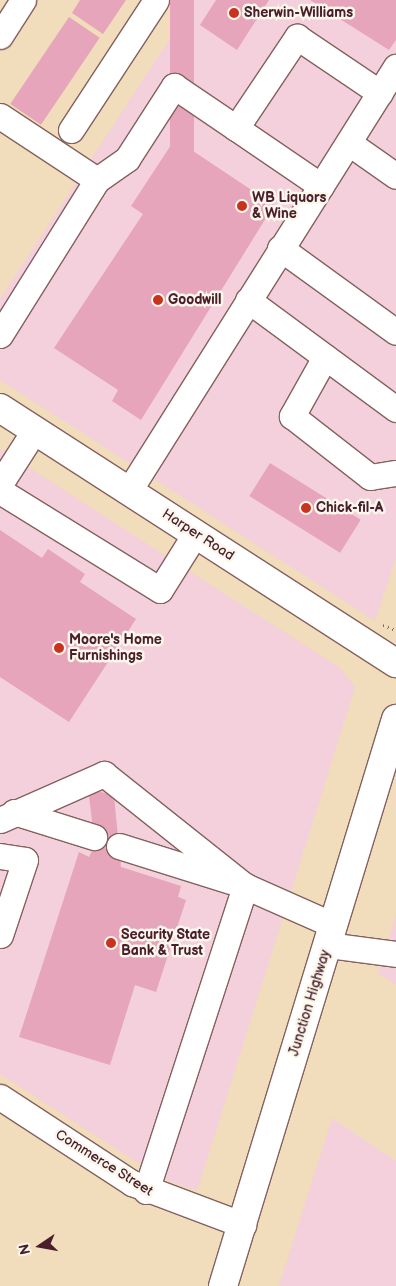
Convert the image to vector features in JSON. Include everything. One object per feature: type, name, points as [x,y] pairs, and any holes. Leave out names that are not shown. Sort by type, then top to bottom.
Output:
[{"type":"main road","name":"Harper Road","points":[[0,408],[130,489],[195,534],[396,663]]},
{"type":"main road","name":"Junction Highway","points":[[224,1286],[396,719]]},
{"type":"street","points":[[0,36],[23,0]]},
{"type":"street","points":[[70,130],[156,0]]},
{"type":"street","points":[[236,128],[297,36],[380,93]]},
{"type":"street","points":[[130,489],[280,248],[396,67]]},
{"type":"street","points":[[0,335],[97,180],[127,159],[174,86],[321,186]]},
{"type":"street","points":[[0,116],[97,180]]},
{"type":"street","points":[[349,142],[396,176]]},
{"type":"street","points":[[280,248],[396,332]]},
{"type":"street","points":[[248,300],[396,409]]},
{"type":"street","points":[[325,357],[292,416],[370,477],[396,472]]},
{"type":"street","points":[[0,484],[34,430]]},
{"type":"street","points":[[0,491],[160,590],[195,534]]},
{"type":"street","points":[[7,816],[104,774],[245,886],[331,935],[396,954]]},
{"type":"street","points":[[7,816],[94,838]]},
{"type":"street","points":[[119,846],[245,886]]},
{"type":"street","points":[[0,856],[25,860],[0,935]]},
{"type":"street","points":[[146,1191],[245,886]]},
{"type":"street","name":"Commerce Street","points":[[0,1097],[146,1191],[243,1225]]},
{"type":"path","points":[[382,624],[396,630]]},
{"type":"shaded area","points":[[195,0],[396,0],[396,558],[375,621],[0,380],[0,299]]},
{"type":"shaded area","points":[[0,449],[340,668],[355,687],[197,1191],[163,1179],[0,1074]]},
{"type":"shaded area","points":[[396,915],[396,985],[378,973]]},
{"type":"shaded area","points":[[332,1118],[396,1161],[396,1286],[279,1286]]},
{"type":"building","points":[[80,0],[126,0],[103,34],[72,13]]},
{"type":"building","points":[[170,0],[194,0],[194,168],[170,168]]},
{"type":"building","name":"Sherwin-Williams","points":[[216,0],[269,0],[237,50],[200,25]]},
{"type":"building","points":[[310,0],[396,0],[396,40],[389,50]]},
{"type":"building","points":[[69,17],[100,38],[41,125],[10,104]]},
{"type":"building","points":[[175,139],[274,205],[141,420],[112,401],[118,390],[54,348],[143,214],[131,206]]},
{"type":"building","name":"Chick-fil-A","points":[[270,463],[361,520],[340,553],[249,496]]},
{"type":"building","name":"Moore's Home Furnishings","points":[[0,530],[42,558],[48,549],[85,574],[80,582],[136,619],[69,722],[0,677]]},
{"type":"building","name":"Security State Bank & Trust","points":[[88,788],[114,796],[121,867],[181,886],[178,897],[186,900],[156,992],[135,985],[110,1065],[19,1037],[79,852],[89,857],[95,845]]},
{"type":"place","name":"Sherwin-Williams","points":[[234,13]]},
{"type":"place","name":"WB Liquors & Wine","points":[[242,206]]},
{"type":"place","name":"Goodwill","points":[[158,300]]},
{"type":"place","name":"Chick-fil-A","points":[[306,508]]},
{"type":"place","name":"Moore's Home Furnishings","points":[[59,648]]},
{"type":"place","name":"Security State Bank & Trust","points":[[111,943]]}]
